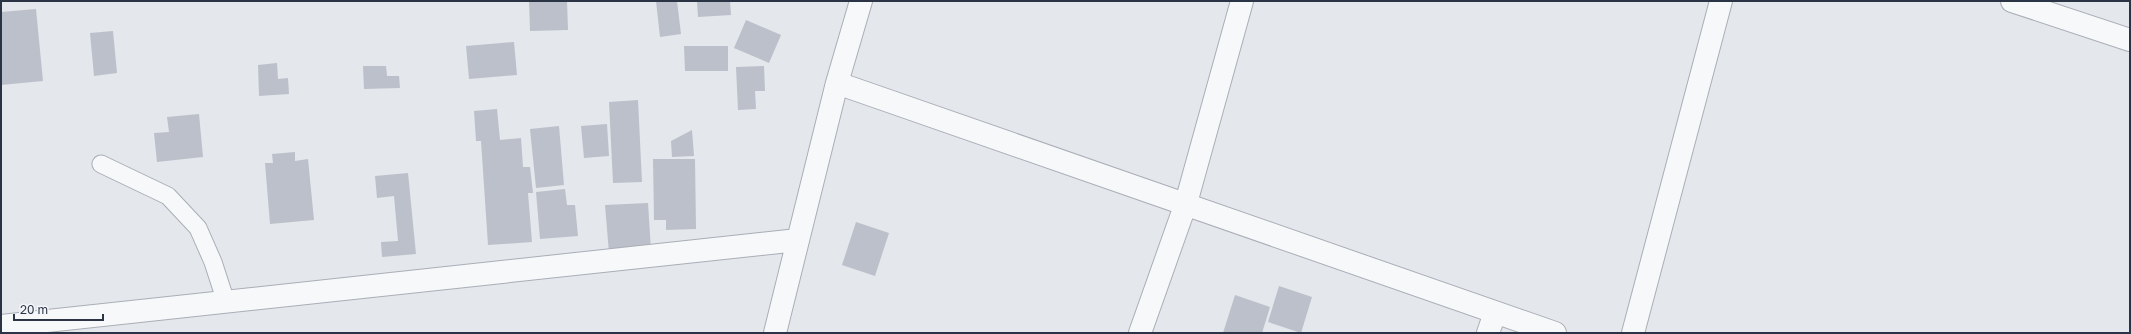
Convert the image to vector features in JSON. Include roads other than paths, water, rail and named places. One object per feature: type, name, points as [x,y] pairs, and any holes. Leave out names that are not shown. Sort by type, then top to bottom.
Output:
[{"type":"street","points":[[775,333],[837,83],[861,1]]},
{"type":"street","points":[[1140,333],[1186,203],[1242,1]]},
{"type":"street","points":[[1633,333],[1721,1]]},
{"type":"street","points":[[2012,1],[2130,40]]},
{"type":"street","points":[[837,83],[1186,203],[1492,323],[1556,333]]},
{"type":"street","points":[[1,326],[38,328],[226,302],[798,240]]},
{"type":"lane","points":[[101,164],[168,196],[198,228],[213,262],[226,302]]}]
